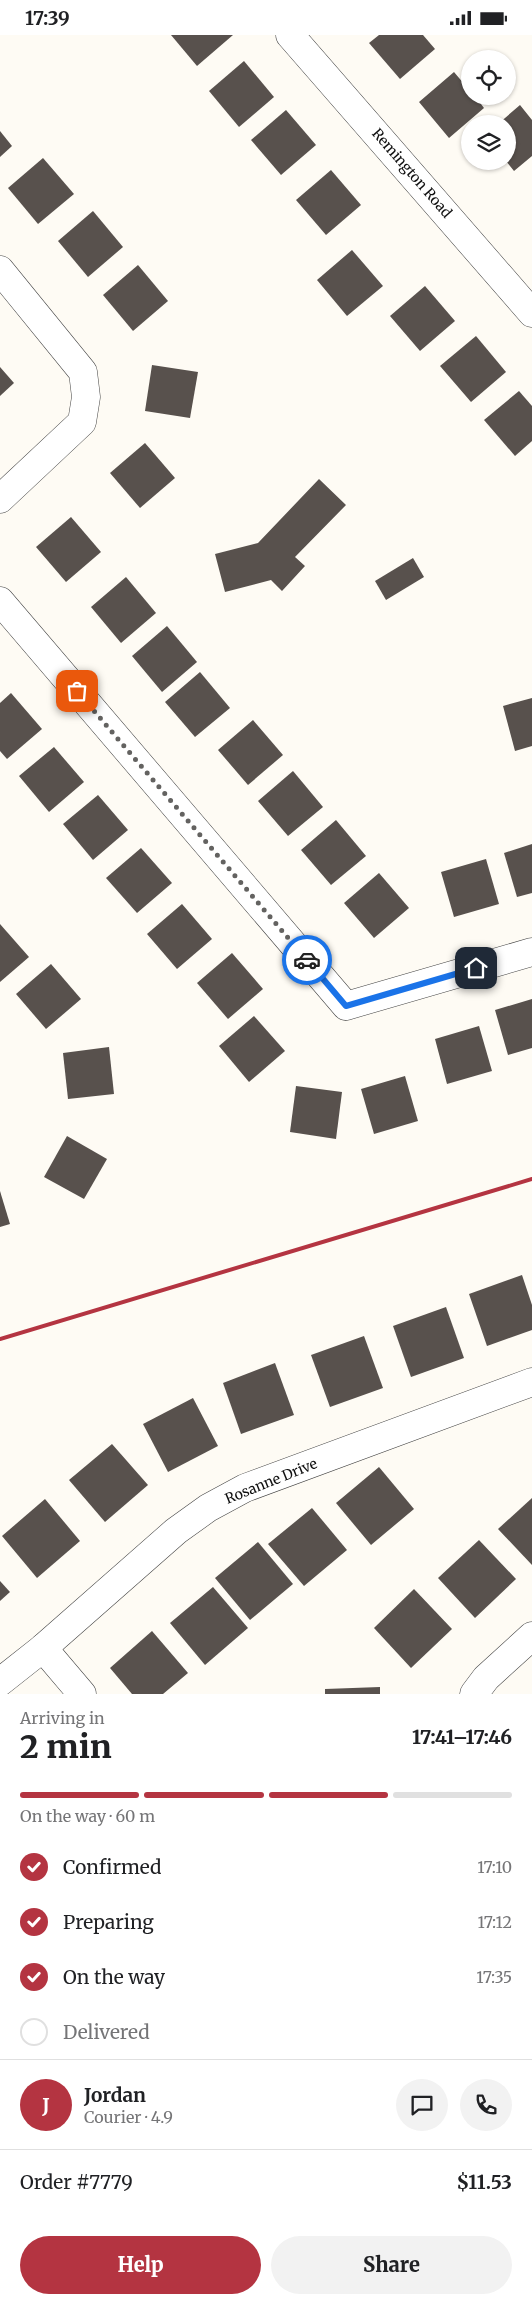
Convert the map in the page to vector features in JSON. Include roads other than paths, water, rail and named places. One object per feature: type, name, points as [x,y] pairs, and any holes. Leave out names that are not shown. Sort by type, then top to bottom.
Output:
[{"type":"street","name":"Remington Road","points":[[290,35],[532,313]]},
{"type":"street","points":[[0,270],[83,372],[86,397],[82,422],[0,499]]},
{"type":"street","points":[[0,601],[346,1006],[532,952]]},
{"type":"street","name":"Rosanne Drive","points":[[0,1681],[43,1648],[176,1531],[208,1508],[245,1488],[532,1382]]},
{"type":"street","points":[[474,1694],[486,1678],[532,1637]]},
{"type":"street","points":[[43,1648],[82,1694]]},
{"type":"railway","points":[[0,1339],[532,1179]]}]
